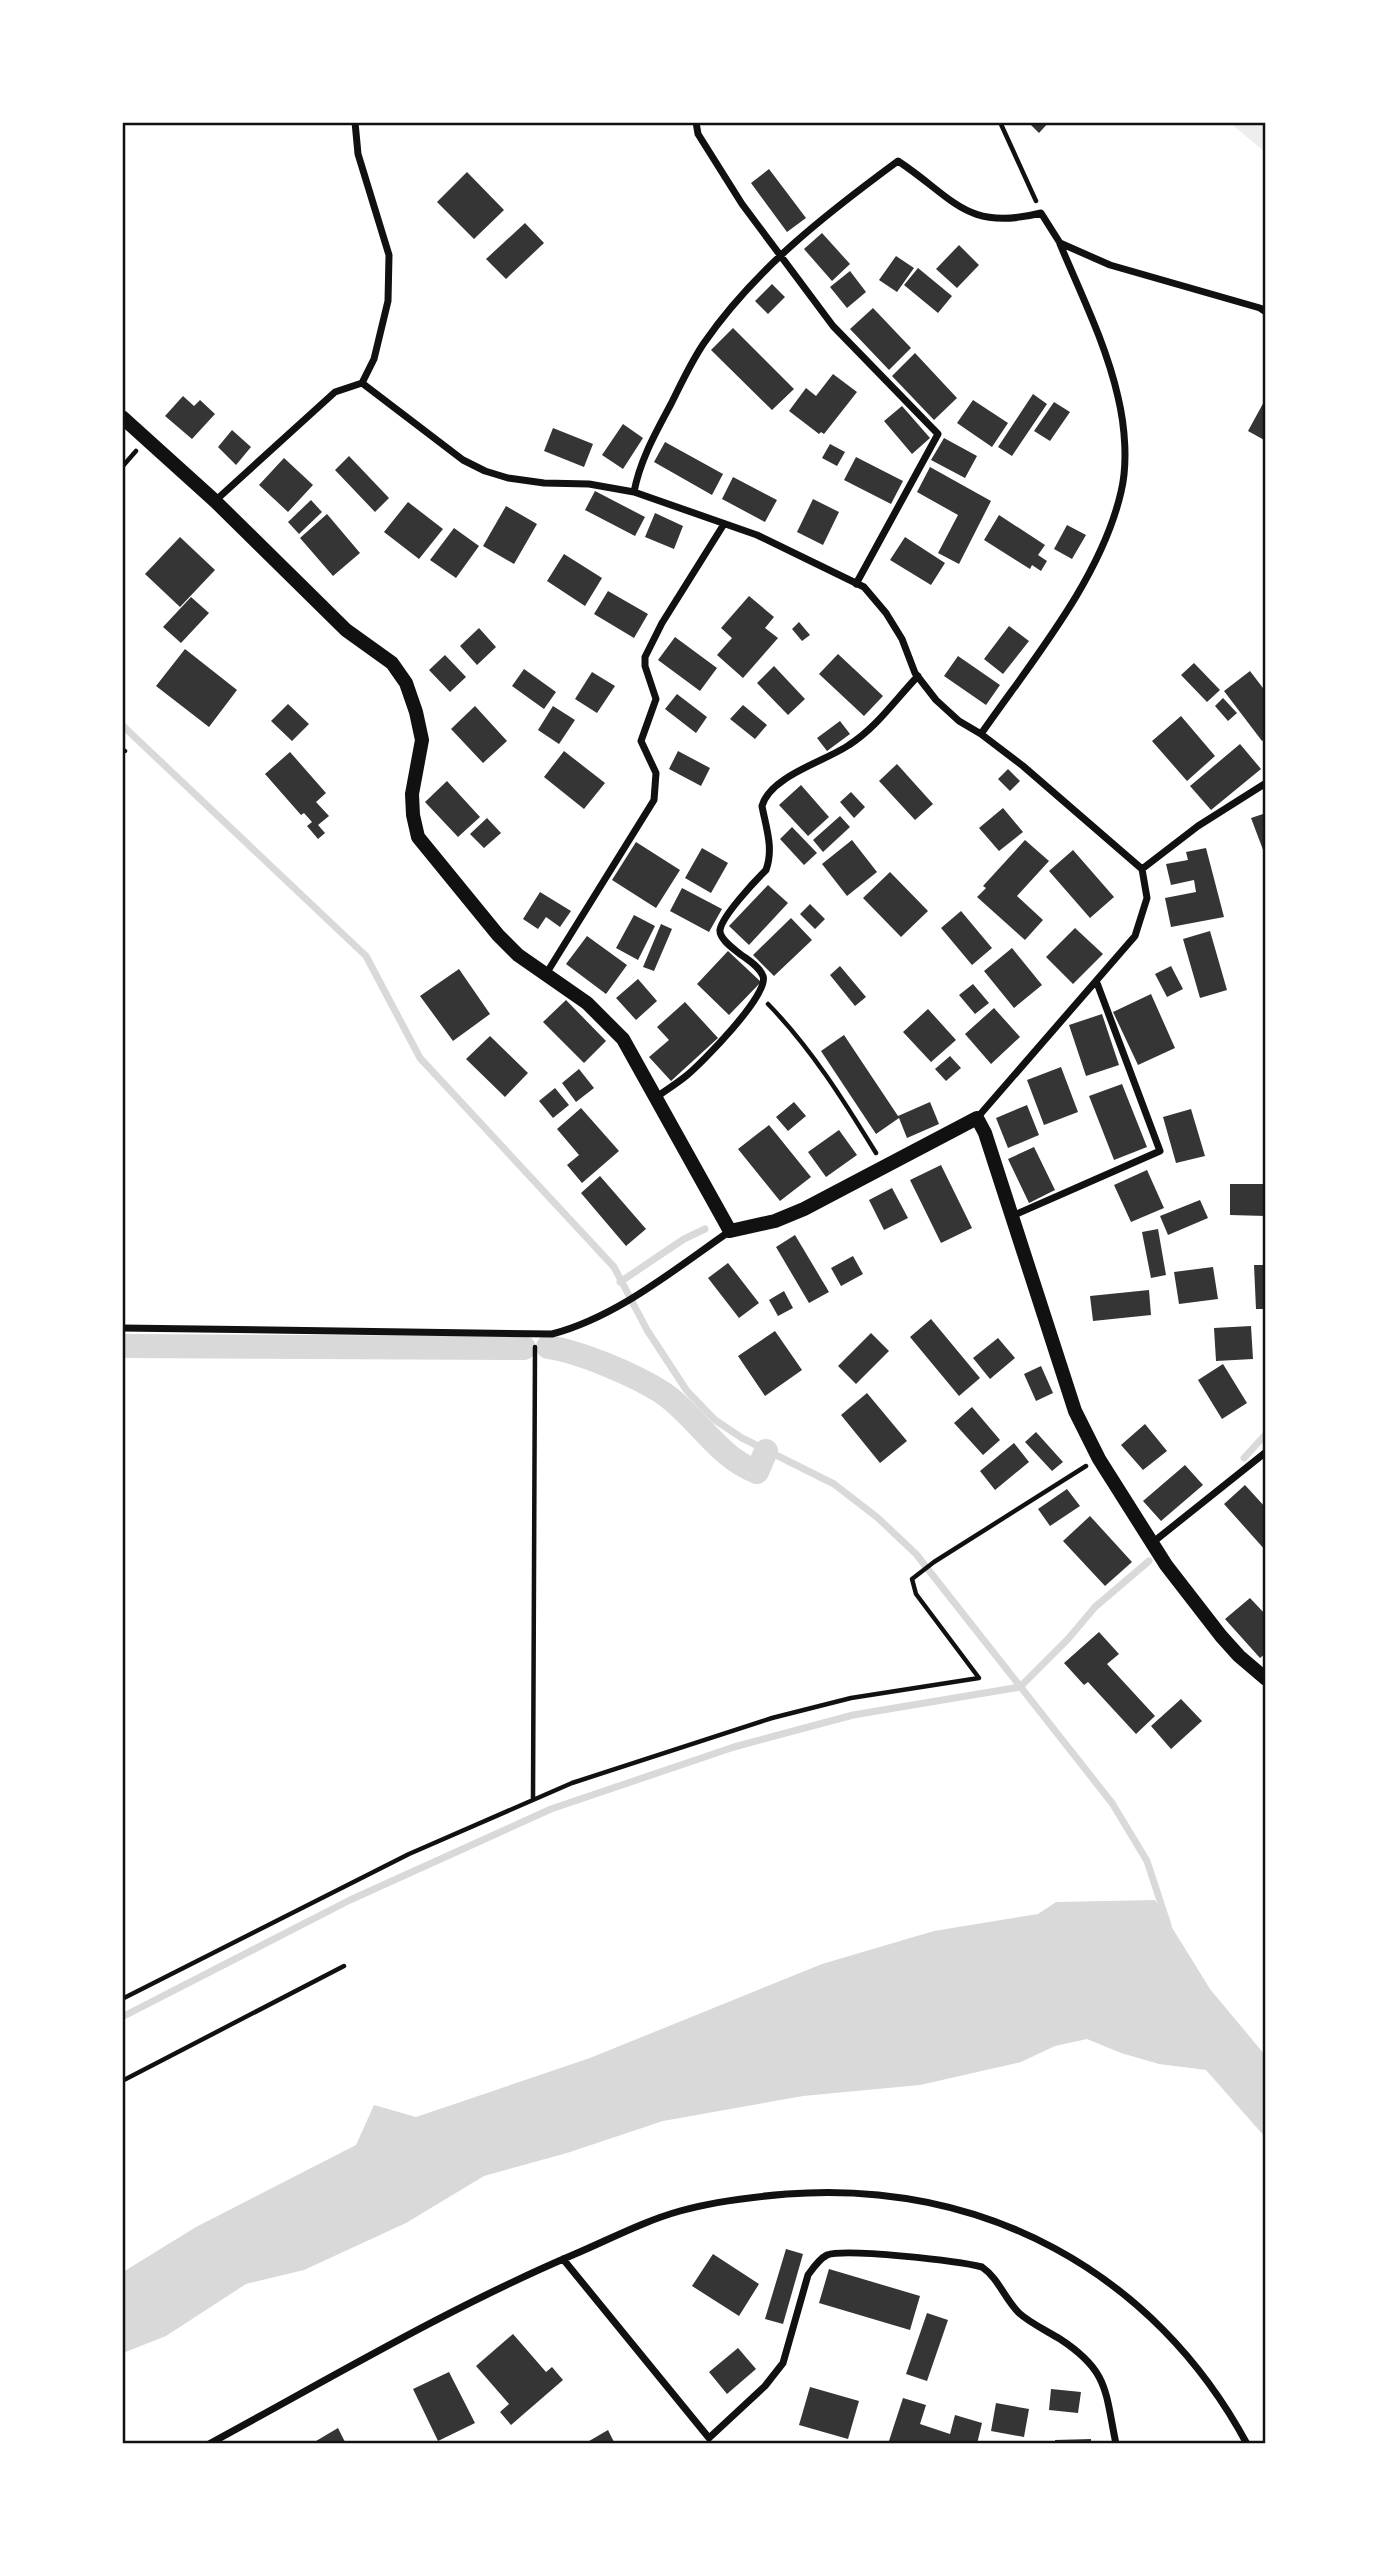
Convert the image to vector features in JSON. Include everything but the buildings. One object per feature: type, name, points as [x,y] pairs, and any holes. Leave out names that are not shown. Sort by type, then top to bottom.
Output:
[{"type":"main road","points":[[122,417],[215,500],[346,630],[392,663],[406,683],[422,740],[412,794],[418,837],[498,935],[518,955],[587,1003],[623,1039],[730,1231],[775,1222],[804,1209],[977,1118],[985,1133],[1075,1411],[1099,1459],[1166,1565],[1221,1636],[1265,1679]]},
{"type":"street","points":[[215,500],[335,392],[362,383],[374,359],[388,301],[389,255],[358,154],[355,122]]},
{"type":"street","points":[[696,122],[698,134],[742,204],[833,326],[938,434],[856,584]]},
{"type":"street","points":[[634,492],[637,474],[654,436],[703,345],[726,314],[780,254],[898,161],[927,180],[962,210],[1001,220],[1041,213],[1060,243],[1102,345],[1119,399],[1125,445],[1122,490],[1108,537],[1087,578],[981,734]]},
{"type":"street","points":[[1060,243],[1110,265],[1260,308],[1265,312]]},
{"type":"street","points":[[362,383],[463,460],[485,471],[508,478],[544,483],[589,484],[634,492],[757,535],[864,587],[886,612],[902,639],[918,676],[936,700],[959,721],[981,734],[1053,791],[1142,869],[1147,898],[1135,936],[1097,983],[977,1118]]},
{"type":"street","points":[[546,975],[654,800],[656,774],[641,741],[656,699],[645,666],[645,657],[662,623],[724,524]]},
{"type":"street","points":[[655,1098],[687,1075],[719,1044],[764,985],[763,976],[755,965],[722,937],[720,930],[725,919],[766,870],[770,845],[762,806],[764,800],[790,774],[846,747],[867,732],[918,676]]},
{"type":"street","points":[[1142,869],[1198,826],[1265,783]]},
{"type":"street","points":[[1011,1216],[1160,1151],[1097,983]]},
{"type":"street","points":[[122,1328],[552,1334],[573,1329],[643,1291],[730,1231]]},
{"type":"street","points":[[1152,1543],[1265,1452]]},
{"type":"street","points":[[209,2444],[468,2305],[563,2259],[679,2211],[761,2196],[808,2193],[870,2193],[920,2200],[970,2213],[1065,2252],[1107,2279],[1148,2313],[1192,2361],[1216,2393],[1247,2444]]},
{"type":"street","points":[[563,2259],[709,2438],[765,2386],[783,2363],[808,2275],[816,2264],[827,2256],[881,2256],[982,2267],[990,2272],[1019,2313],[1068,2344],[1094,2367],[1103,2380],[1116,2444]]},
{"type":"path","points":[[1000,122],[1041,213]]},
{"type":"path","points":[[759,995],[786,1022],[837,1090],[883,1166]]},
{"type":"path","points":[[533,1798],[535,1335]]},
{"type":"path","points":[[122,1999],[397,1860],[533,1798],[772,1718],[851,1698],[979,1678],[916,1594],[912,1579],[934,1562],[1099,1459]]},
{"type":"path","points":[[122,2081],[344,1966]]},
{"type":"shaded area","points":[[1230,123],[1265,123],[1265,152]]},
{"type":"shaded area","points":[[1155,1900],[1210,1989],[1265,2055],[1265,2137],[1206,2070],[1159,2064],[1087,2039],[1055,2046],[1021,2062],[920,2085],[803,2096],[663,2121],[567,2153],[484,2176],[406,2223],[304,2270],[246,2284],[166,2336],[123,2353],[123,2272],[196,2227],[356,2145],[374,2105],[416,2117],[590,2058],[822,1964],[934,1931],[1038,1914],[1056,1902]]},
{"type":"waterway","points":[[122,725],[366,956],[420,1058],[614,1267],[647,1330],[687,1391],[715,1420],[742,1438],[834,1484],[878,1518],[916,1554],[1112,1803],[1147,1861],[1168,1925]]},
{"type":"waterway","points":[[620,1282],[684,1239],[705,1229]]},
{"type":"waterway","points":[[122,1346],[524,1348]]},
{"type":"waterway","points":[[548,1347],[607,1365],[663,1393],[687,1413],[718,1446],[757,1472],[766,1451]]},
{"type":"waterway","points":[[1244,1458],[1266,1434]]},
{"type":"waterway","points":[[122,2017],[350,1900],[551,1809],[734,1747],[853,1715],[1020,1687],[1068,1639],[1095,1607],[1149,1561]]}]
